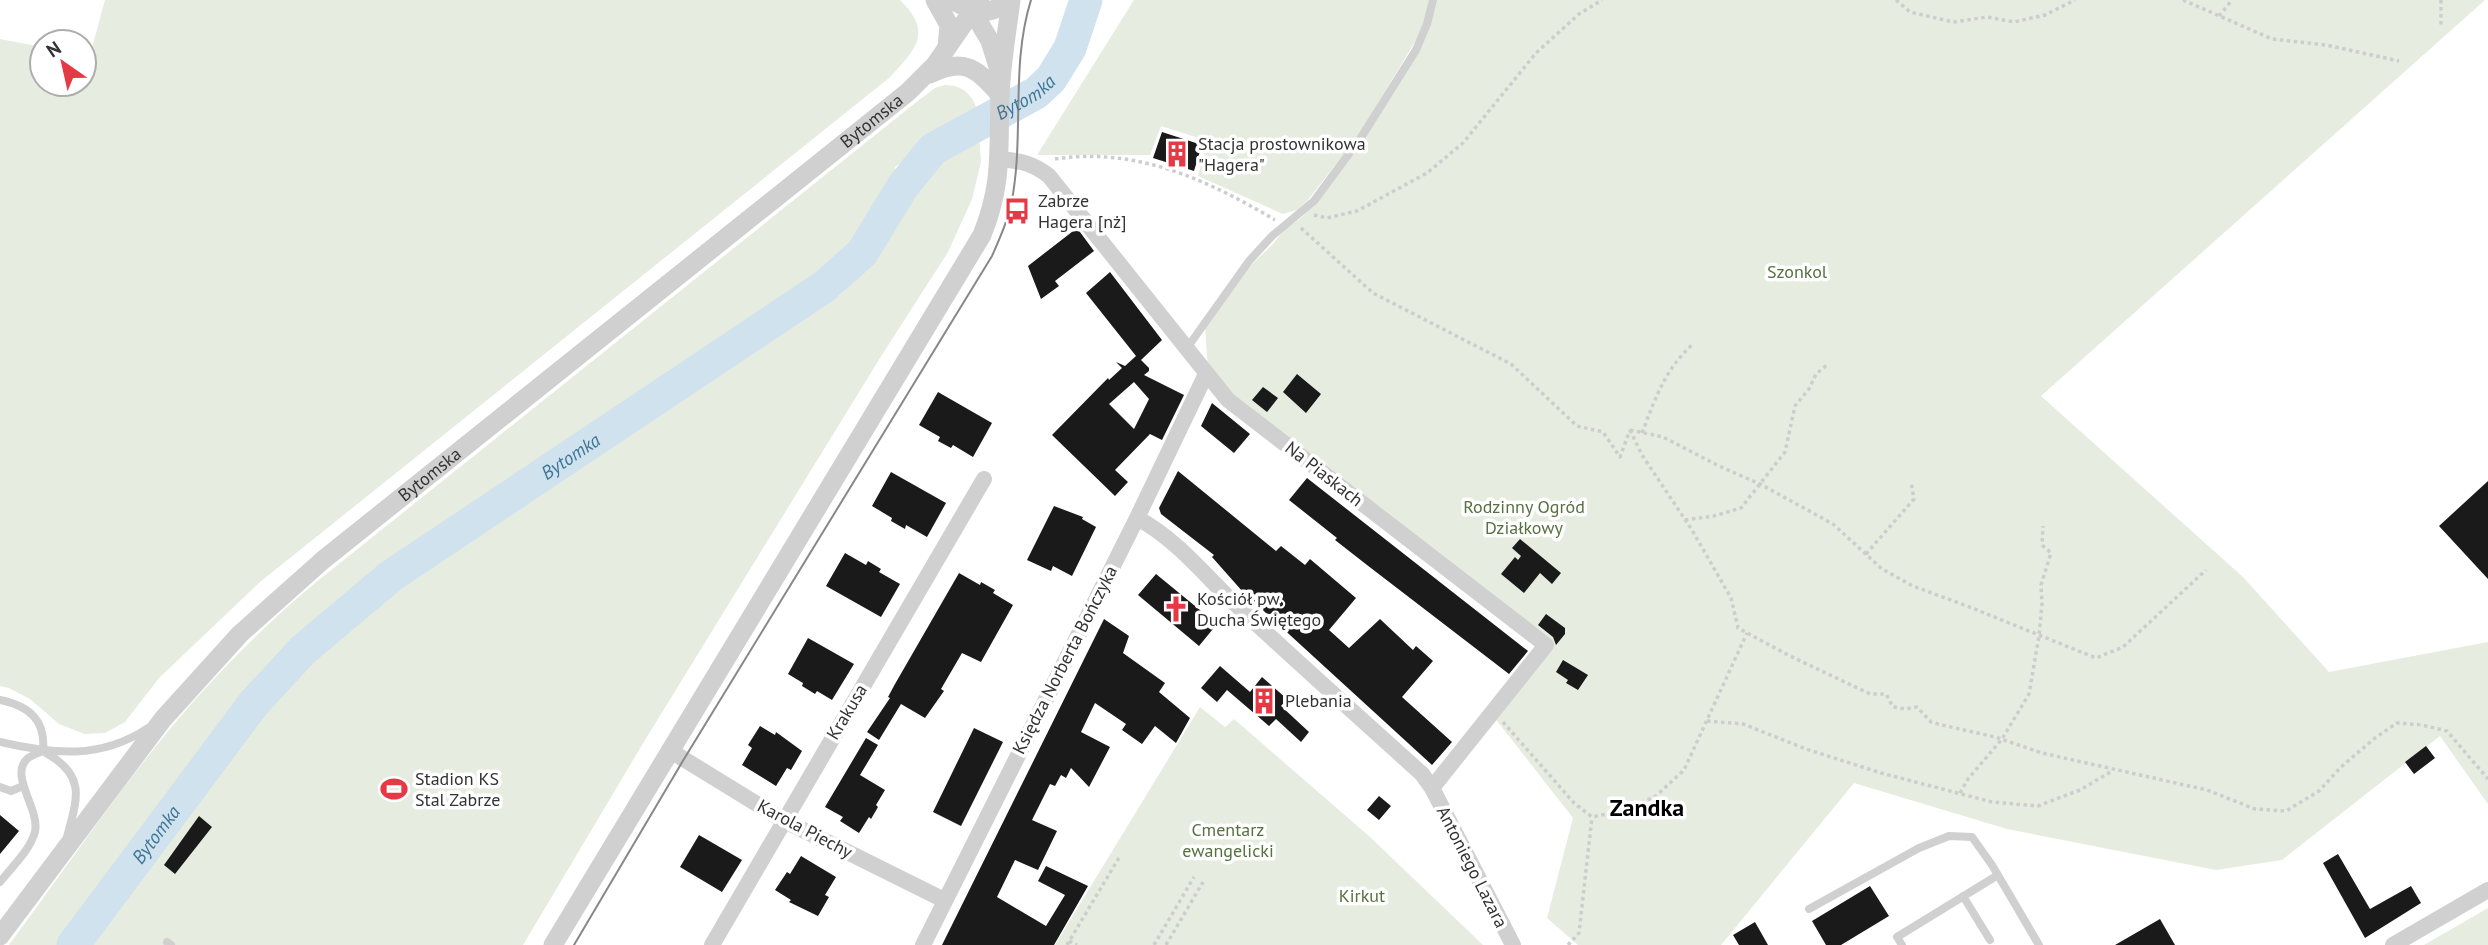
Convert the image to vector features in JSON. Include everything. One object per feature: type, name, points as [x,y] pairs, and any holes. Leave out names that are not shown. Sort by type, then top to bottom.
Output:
[{"type":"street","points":[[935,0],[949,25],[946,51]]},
{"type":"street","points":[[951,0],[977,6],[989,12],[1009,0]]},
{"type":"street","points":[[553,945],[971,255],[993,208],[998,183],[1000,87],[1009,0]]},
{"type":"street","points":[[977,6],[990,41],[1000,87]]},
{"type":"street","name":"Bytomska","points":[[0,936],[163,719],[240,635],[314,568],[891,107],[924,77],[977,6]]},
{"type":"street","name":"Bytomska","points":[[924,77],[946,66],[960,66],[977,71],[1000,87]]},
{"type":"street","points":[[1000,152],[1037,166]]},
{"type":"street","name":"Na Piaskach","points":[[1037,166],[1064,194],[1228,400],[1546,645],[1432,788]]},
{"type":"street","name":"Księdza Norberta Bończyka","points":[[923,945],[1138,518],[1206,374]]},
{"type":"street","name":"Krakusa","points":[[712,945],[984,480]]},
{"type":"street","name":"Antoniego Lazara","points":[[1138,518],[1194,560],[1232,601],[1422,774],[1432,788],[1513,945]]},
{"type":"street","name":"Karola Piechy","points":[[669,750],[783,820],[944,900]]},
{"type":"street","points":[[2392,945],[2488,890]]},
{"type":"lane","points":[[1187,348],[1249,261],[1288,222],[1314,201],[1362,136],[1416,50],[1433,0]]},
{"type":"lane","points":[[0,700],[30,712],[39,722],[45,736],[43,751]]},
{"type":"lane","points":[[0,742],[43,751],[100,750],[131,740],[163,719]]},
{"type":"lane","points":[[0,882],[26,850],[34,832],[35,817],[23,786],[22,768],[28,758],[43,751]]},
{"type":"lane","points":[[43,751],[59,760],[69,771],[77,792],[64,850]]},
{"type":"lane","points":[[0,787],[11,791],[23,786]]},
{"type":"lane","points":[[1809,909],[1919,848],[1949,836],[1972,837],[2039,945]]},
{"type":"lane","points":[[1902,945],[1897,937],[1998,875]]},
{"type":"lane","points":[[1963,896],[1990,940]]},
{"type":"path","points":[[1302,213],[1328,218],[1357,211],[1427,173],[1463,143],[1536,53],[1579,14],[1602,0]]},
{"type":"path","points":[[1896,0],[1910,12],[1953,22],[1987,17],[2014,22],[2045,15],[2075,0]]},
{"type":"path","points":[[2183,0],[2272,39],[2326,45],[2399,61]]},
{"type":"path","points":[[2219,16],[2232,0]]},
{"type":"path","points":[[2441,0],[2441,25]]},
{"type":"path","points":[[1037,166],[1055,159],[1082,155],[1118,157],[1155,164],[1202,182],[1288,222],[1373,293],[1511,364],[1577,426],[1603,432],[1620,457],[1630,430]]},
{"type":"path","points":[[1642,433],[1657,394],[1677,359],[1693,344]]},
{"type":"path","points":[[1685,520],[1714,516],[1741,508],[1785,452],[1795,406],[1809,390],[1816,374],[1828,364]]},
{"type":"path","points":[[1630,430],[1663,437],[1760,484],[1833,524],[1882,569],[1913,586],[2096,658],[2123,647],[2206,570]]},
{"type":"path","points":[[1630,430],[1642,455],[1685,520],[1731,598],[1738,628],[1870,694],[1885,694],[1893,707],[1917,707],[1931,722],[2002,739],[2042,753],[2207,790],[2255,809],[2286,811],[2319,790],[2341,767],[2397,723],[2447,731],[2488,779]]},
{"type":"path","points":[[1866,554],[1914,499],[1911,482]]},
{"type":"path","points":[[1960,793],[1968,779],[2002,739],[2029,694],[2039,636],[2041,585],[2051,554],[2042,545],[2043,526]]},
{"type":"path","points":[[1492,710],[1574,803],[1592,817],[1622,811],[1656,796],[1684,770],[1746,633]]},
{"type":"path","points":[[1707,721],[1743,724],[1806,749],[1881,773],[1992,802],[2038,806],[2080,790],[2114,770]]},
{"type":"path","points":[[1568,945],[1579,933],[1592,817]]},
{"type":"path","points":[[1077,945],[1068,943],[1120,856]]},
{"type":"path","points":[[1154,945],[1194,877]]},
{"type":"path","points":[[1166,945],[1203,882]]},
{"type":"green space","points":[[105,0],[900,0],[916,22],[918,32],[913,50],[889,78],[260,582],[159,678],[125,722],[105,733],[85,734],[59,724],[30,699],[0,686],[0,39],[28,44],[28,98],[98,98],[97,28]]},
{"type":"green space","points":[[1134,0],[1430,0],[1422,30],[1360,133],[1308,200],[1297,210],[1283,214],[1198,176],[1208,141],[1161,126],[1150,155],[1037,155]]},
{"type":"green space","name":"Szonkol","points":[[1437,0],[2485,0],[2041,396],[2243,577],[2329,672],[2488,642],[2488,804],[2440,736],[2282,860],[2216,870],[2007,829],[1854,783],[1721,945],[1578,945],[1547,918],[1573,818],[1487,708],[1544,639],[1209,384],[1205,326],[1243,273],[1284,230],[1318,202],[1363,136],[1434,11]]},
{"type":"green space","points":[[956,86],[965,91],[977,109],[895,167],[892,196],[868,234],[829,274],[775,313],[432,534],[331,610],[245,701],[64,945],[9,945],[168,731],[222,670],[283,611],[919,100],[935,88]]},
{"type":"green space","points":[[979,137],[981,162],[972,199],[948,252],[645,740],[523,945],[84,945],[302,664],[388,590],[514,505],[840,295],[882,251],[923,169]]},
{"type":"green space","name":"Cmentarz ewangelicki","points":[[1200,707],[1225,727],[1234,719],[1370,837],[1483,945],[1055,945]]},
{"type":"green space","points":[[2488,908],[2488,945],[2424,945]]},
{"type":"building","name":"Stacja prostownikowa \"Hagera\"","points":[[1162,132],[1202,145],[1194,171],[1153,158]]},
{"type":"building","points":[[1077,228],[1094,251],[1055,281],[1059,286],[1041,299],[1028,266]]},
{"type":"building","points":[[1110,272],[1162,340],[1141,360],[1149,368],[1144,375],[1184,395],[1162,440],[1150,434],[1115,470],[1128,482],[1115,496],[1052,435],[1108,378],[1109,380],[1122,368],[1116,362],[1125,366],[1136,356],[1086,293]],"holes":[[[1134,382],[1149,399],[1134,429],[1109,404]]]},
{"type":"building","points":[[1297,374],[1321,394],[1306,413],[1283,392]]},
{"type":"building","points":[[1263,387],[1278,398],[1267,412],[1252,400]]},
{"type":"building","points":[[938,392],[992,423],[973,457],[953,445],[951,448],[938,441],[940,437],[919,425]]},
{"type":"building","points":[[1212,403],[1250,434],[1234,453],[1201,426]]},
{"type":"building","points":[[1178,471],[1276,551],[1281,546],[1305,565],[1310,559],[1356,598],[1329,630],[1349,648],[1380,619],[1413,650],[1416,646],[1433,661],[1402,697],[1452,742],[1432,765],[1243,592],[1212,557],[1214,555],[1161,514],[1159,508]]},
{"type":"building","points":[[891,472],[946,503],[927,537],[906,525],[905,529],[872,506]]},
{"type":"building","points":[[1307,478],[1528,651],[1509,674],[1335,540],[1337,538],[1289,500]]},
{"type":"building","points":[[2488,481],[2488,579],[2439,526]]},
{"type":"building","points":[[1054,506],[1083,517],[1082,519],[1096,527],[1072,576],[1053,566],[1051,571],[1027,560]]},
{"type":"building","points":[[1520,539],[1561,573],[1552,584],[1540,573],[1524,593],[1501,574],[1515,557],[1518,560],[1521,556],[1512,548]]},
{"type":"building","points":[[845,553],[866,565],[868,561],[881,569],[879,572],[900,584],[881,617],[826,586]]},
{"type":"building","points":[[959,573],[995,590],[993,593],[1013,605],[981,662],[962,653],[941,689],[944,691],[925,718],[901,704],[879,740],[867,732],[890,698],[888,697],[895,684]]},
{"type":"building","name":"Kościół pw. Ducha Świętego","points":[[1156,574],[1217,624],[1199,646],[1138,595]]},
{"type":"building","points":[[1546,614],[1565,628],[1565,634],[1556,645],[1553,637],[1538,625]]},
{"type":"building","points":[[1104,619],[1129,636],[1123,653],[1165,683],[1159,692],[1190,718],[1176,743],[1155,726],[1142,744],[1122,730],[1126,724],[1095,703],[1081,732],[1110,747],[1089,787],[1071,768],[1066,778],[1061,775],[1055,786],[1050,784],[1032,820],[1057,831],[1038,870],[1015,860],[997,897],[1046,926],[1065,895],[1038,881],[1046,866],[1088,886],[1054,945],[942,945]]},
{"type":"building","points":[[808,638],[854,664],[832,700],[817,691],[815,694],[788,674]]},
{"type":"building","points":[[1563,660],[1588,675],[1578,690],[1566,683],[1568,680],[1556,672]]},
{"type":"building","points":[[1220,666],[1250,692],[1262,677],[1287,699],[1281,706],[1309,732],[1301,742],[1276,719],[1269,726],[1227,690],[1217,702],[1201,688]]},
{"type":"building","points":[[760,726],[775,735],[776,732],[802,751],[791,770],[787,768],[776,786],[742,765],[752,748],[748,745]]},
{"type":"building","points":[[974,728],[1003,742],[961,826],[933,812]]},
{"type":"building","points":[[866,738],[878,745],[860,775],[885,790],[871,819],[869,817],[859,833],[840,821],[843,817],[825,807]]},
{"type":"building","points":[[2426,746],[2435,758],[2414,774],[2405,762]]},
{"type":"building","points":[[1379,796],[1391,806],[1379,820],[1367,810]]},
{"type":"building","points":[[0,815],[19,831],[0,854]]},
{"type":"building","points":[[199,816],[212,827],[175,874],[164,865]]},
{"type":"building","points":[[699,835],[742,860],[722,892],[680,867]]},
{"type":"building","points":[[2338,854],[2370,909],[2411,886],[2421,903],[2365,938],[2323,863]]},
{"type":"building","points":[[801,856],[836,877],[825,895],[829,897],[818,916],[789,902],[791,900],[775,890],[787,872],[790,874]]},
{"type":"building","points":[[1870,886],[1889,916],[1841,945],[1826,945],[1812,921]]},
{"type":"building","points":[[2160,919],[2175,945],[2115,945]]},
{"type":"building","points":[[1755,922],[1768,945],[1739,945],[1733,935]]},
{"type":"waterway","name":"Bytomka","points":[[73,945],[254,703],[303,650],[391,576],[825,286],[862,253],[903,186],[933,149],[1036,93],[1051,79],[1070,48],[1086,0]]},
{"type":"tram line","points":[[574,945],[684,759],[992,256],[1009,212],[1015,179],[1021,51],[1031,0]]},
{"type":"place","name":"Stacja prostownikowa \"Hagera\"","points":[[1177,154]]},
{"type":"place","name":"Zabrze Hagera [nż]","points":[[1017,211]]},
{"type":"place","name":"Kościół pw. Ducha Świętego","points":[[1176,609]]},
{"type":"place","name":"Plebania","points":[[1264,701]]},
{"type":"place","name":"Stadion KS Stal Zabrze","points":[[394,789]]},
{"type":"district","name":"Zandka","points":[[1647,808]]},
{"type":"park label","name":"Rodzinny Ogród Działkowy","points":[[1524,517]]},
{"type":"park label","name":"Kirkut","points":[[1362,896]]}]
